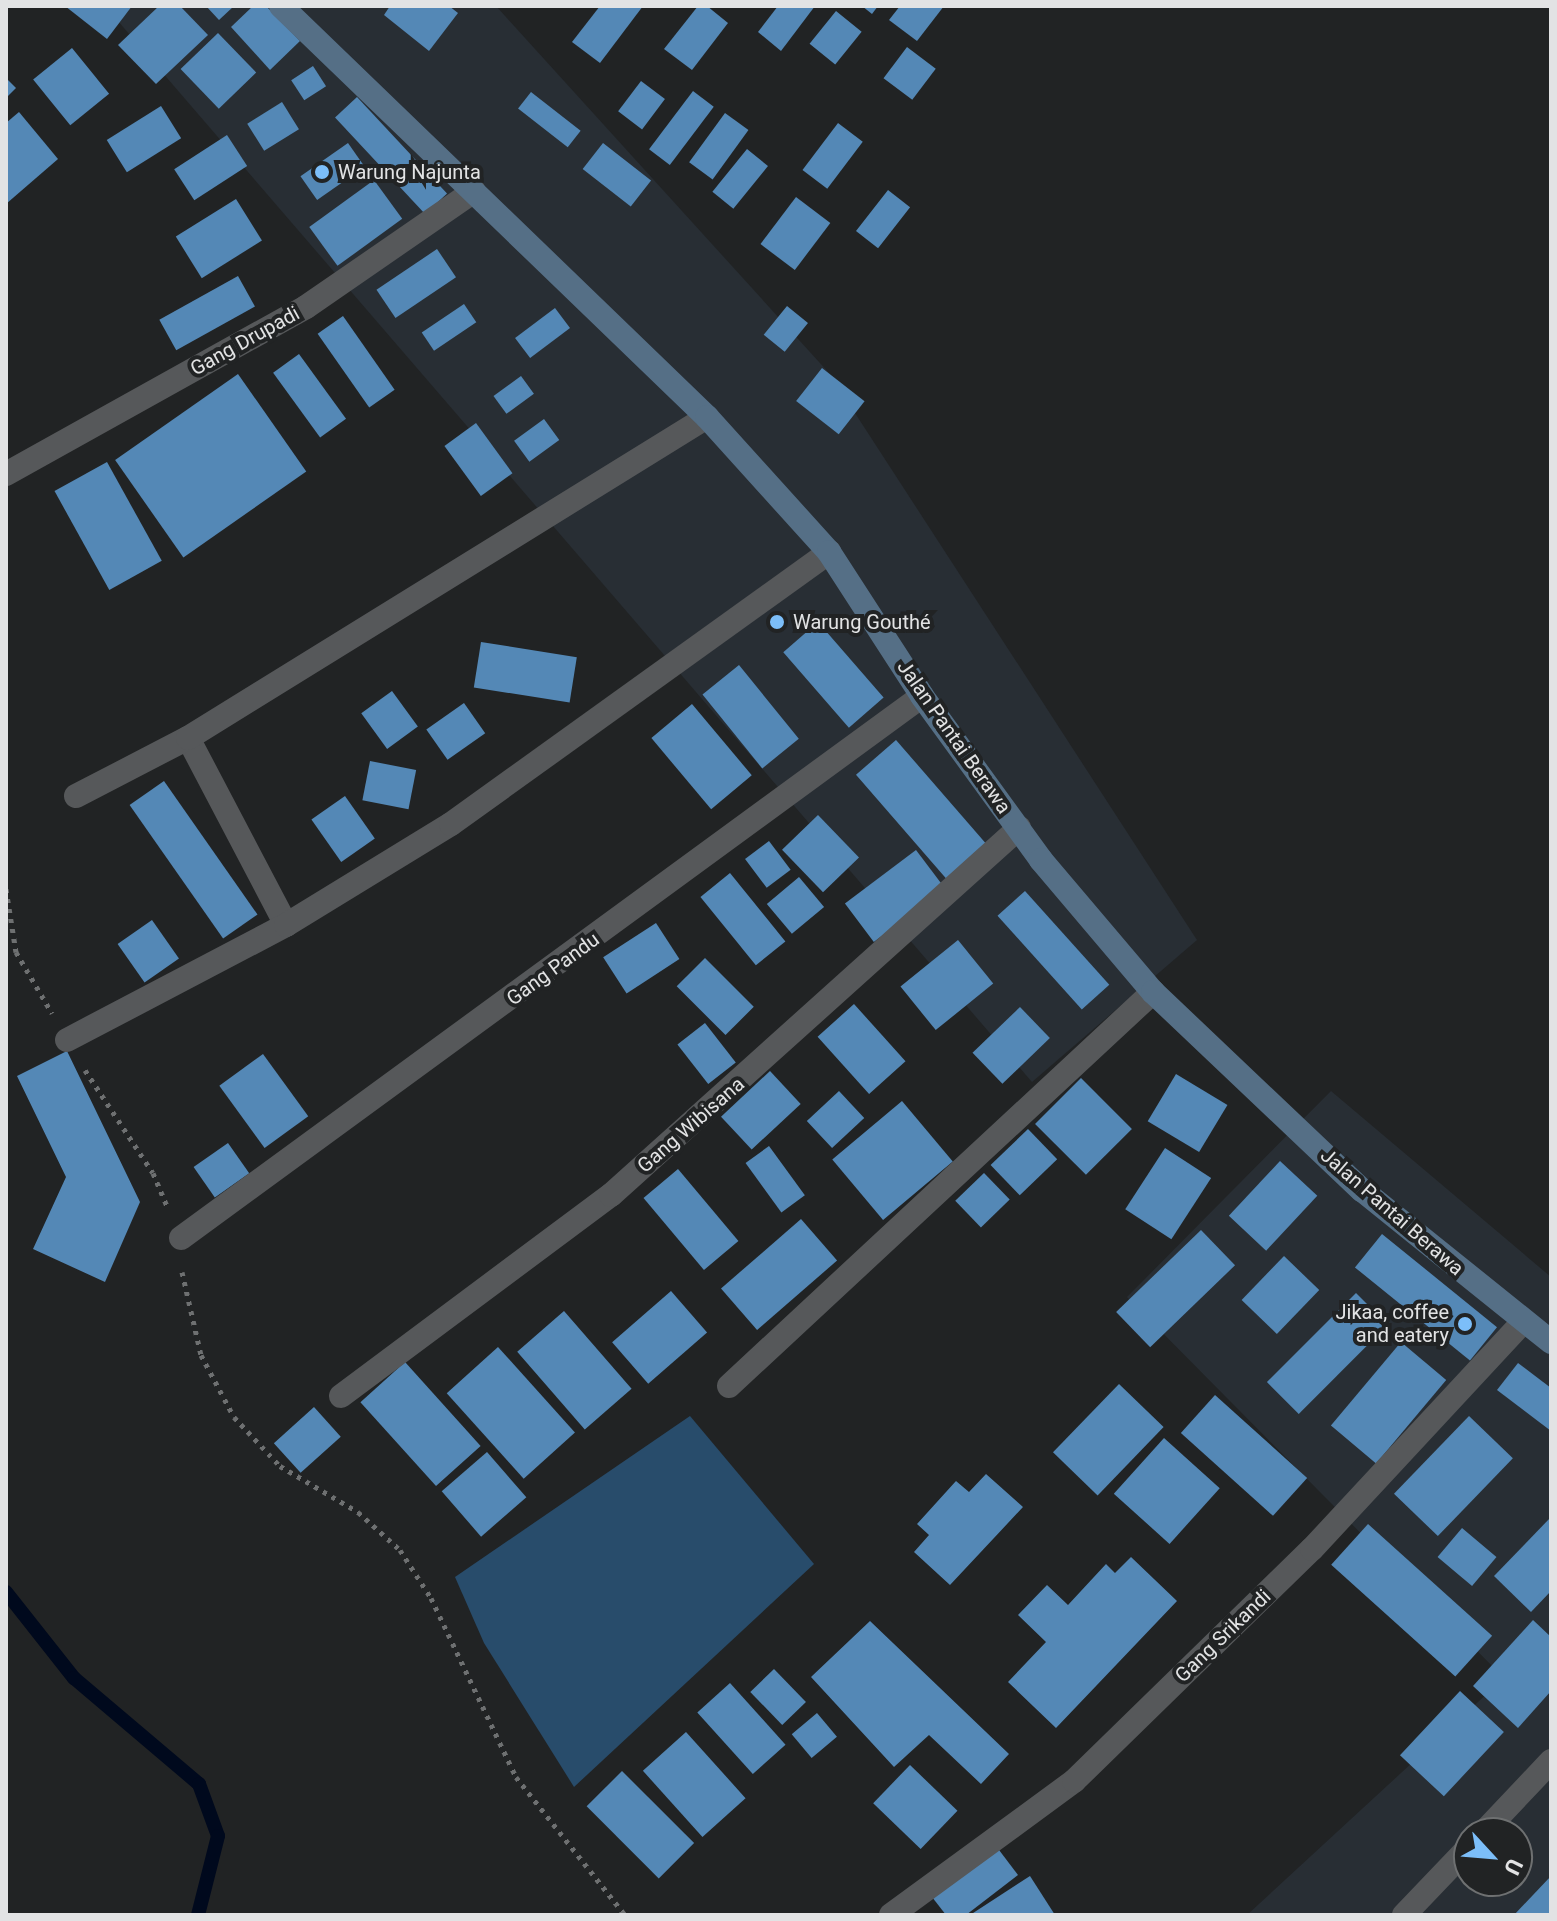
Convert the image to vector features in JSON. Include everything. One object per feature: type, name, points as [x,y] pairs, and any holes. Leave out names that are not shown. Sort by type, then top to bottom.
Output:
[{"type":"street","name":"Jalan Pantai Berawa","points":[[281,6],[707,417],[829,552],[922,696],[1019,828],[1153,992],[1362,1190],[1551,1342]]},
{"type":"street","name":"Gang Drupadi","points":[[6,474],[306,307],[474,191]]},
{"type":"street","points":[[76,796],[188,738],[707,417]]},
{"type":"street","points":[[67,1040],[286,925],[451,824],[829,552]]},
{"type":"street","name":"Gang Pandu","points":[[181,1238],[922,696]]},
{"type":"street","points":[[188,738],[286,925]]},
{"type":"street","name":"Gang Wibisana","points":[[341,1396],[644,1167],[1019,828]]},
{"type":"street","points":[[729,1386],[1153,992]]},
{"type":"street","name":"Gang Srikandi","points":[[891,1915],[1074,1781],[1312,1549],[1523,1322]]},
{"type":"street","points":[[1498,1817],[1551,1761]]},
{"type":"street","points":[[1404,1915],[1453,1864]]},
{"type":"path","points":[[6,889],[16,952],[67,1040],[153,1173],[181,1238],[189,1317],[201,1355],[234,1417],[280,1466],[358,1512],[400,1550],[431,1598],[516,1777],[625,1915]]},
{"type":"shaded area","points":[[105,6],[496,6],[829,373],[1197,940],[1032,1082]]},
{"type":"shaded area","points":[[1331,1091],[1551,1277],[1551,1915],[1247,1915],[1504,1678],[1127,1297]]},
{"type":"shaded area","points":[[690,1416],[814,1564],[574,1787],[484,1643],[455,1577]]},
{"type":"building","points":[[65,6],[132,6],[107,39]]},
{"type":"building","points":[[159,6],[180,6],[208,35],[156,84],[118,45]]},
{"type":"building","points":[[206,6],[234,6],[219,20]]},
{"type":"building","points":[[253,6],[266,6],[300,41],[270,70],[231,27]]},
{"type":"building","points":[[390,6],[449,6],[458,13],[429,51],[384,15]]},
{"type":"building","points":[[600,6],[643,6],[600,63],[572,42]]},
{"type":"building","points":[[698,6],[707,6],[728,23],[692,70],[664,49]]},
{"type":"building","points":[[778,6],[815,6],[781,51],[758,32]]},
{"type":"building","points":[[862,6],[878,6],[872,14]]},
{"type":"building","points":[[900,6],[944,6],[917,41],[889,20]]},
{"type":"building","points":[[836,11],[862,32],[835,64],[810,44]]},
{"type":"building","points":[[218,33],[256,73],[219,109],[181,69]]},
{"type":"building","points":[[907,47],[936,69],[912,100],[884,78]]},
{"type":"building","points":[[72,48],[109,94],[70,125],[33,79]]},
{"type":"building","points":[[313,66],[326,86],[304,100],[291,80]]},
{"type":"building","points":[[6,78],[16,88],[6,98]]},
{"type":"building","points":[[641,81],[665,99],[642,129],[618,111]]},
{"type":"building","points":[[693,91],[714,107],[670,165],[649,149]]},
{"type":"building","points":[[531,92],[581,131],[568,147],[518,109]]},
{"type":"building","points":[[357,97],[447,194],[425,214],[335,117]]},
{"type":"building","points":[[282,102],[299,129],[264,151],[247,124]]},
{"type":"building","points":[[161,106],[181,138],[127,172],[107,140]]},
{"type":"building","points":[[19,112],[58,159],[6,204],[6,123]]},
{"type":"building","points":[[725,113],[748,130],[713,179],[689,162]]},
{"type":"building","points":[[838,123],[863,142],[827,189],[802,170]]},
{"type":"building","points":[[227,135],[247,166],[194,200],[174,169]]},
{"type":"building","points":[[348,143],[365,167],[317,200],[300,176]]},
{"type":"building","points":[[603,143],[651,181],[631,207],[583,169]]},
{"type":"building","points":[[747,149],[768,166],[733,209],[712,192]]},
{"type":"building","points":[[374,180],[402,219],[337,266],[309,227]]},
{"type":"building","points":[[888,190],[910,207],[878,248],[856,231]]},
{"type":"building","points":[[796,197],[830,223],[795,270],[760,244]]},
{"type":"building","points":[[236,199],[262,241],[202,278],[176,237]]},
{"type":"building","points":[[437,249],[456,277],[395,318],[376,290]]},
{"type":"building","points":[[238,276],[255,307],[176,350],[159,320]]},
{"type":"building","points":[[464,304],[476,322],[434,351],[422,333]]},
{"type":"building","points":[[787,306],[808,323],[785,352],[764,335]]},
{"type":"building","points":[[555,308],[570,328],[530,358],[515,338]]},
{"type":"building","points":[[343,316],[395,390],[369,408],[318,334]]},
{"type":"building","points":[[299,354],[346,419],[320,438],[273,373]]},
{"type":"building","points":[[822,368],[865,401],[839,434],[796,401]]},
{"type":"building","points":[[238,374],[306,471],[183,558],[115,460]]},
{"type":"building","points":[[521,376],[534,394],[506,414],[493,396]]},
{"type":"building","points":[[544,419],[559,440],[529,462],[514,441]]},
{"type":"building","points":[[476,423],[512,473],[481,496],[444,446]]},
{"type":"building","points":[[107,462],[162,561],[109,590],[55,491]]},
{"type":"building","points":[[818,622],[884,697],[849,728],[783,652]]},
{"type":"building","points":[[481,642],[577,657],[570,703],[474,687]]},
{"type":"building","points":[[739,665],[799,739],[762,768],[702,695]]},
{"type":"building","points":[[392,691],[418,727],[387,749],[361,713]]},
{"type":"building","points":[[464,703],[485,733],[448,760],[426,729]]},
{"type":"building","points":[[692,704],[752,775],[711,809],[651,738]]},
{"type":"building","points":[[896,740],[987,844],[947,879],[856,775]]},
{"type":"building","points":[[370,761],[416,770],[409,809],[362,800]]},
{"type":"building","points":[[164,781],[257,915],[223,939],[130,805]]},
{"type":"building","points":[[345,796],[375,839],[341,862],[311,820]]},
{"type":"building","points":[[818,815],[859,857],[823,892],[782,850]]},
{"type":"building","points":[[769,841],[791,870],[767,888],[745,859]]},
{"type":"building","points":[[916,850],[945,888],[874,942],[845,904]]},
{"type":"building","points":[[730,873],[785,941],[756,965],[700,897]]},
{"type":"building","points":[[799,877],[824,907],[792,934],[767,904]]},
{"type":"building","points":[[1025,891],[1109,985],[1082,1009],[998,916]]},
{"type":"building","points":[[152,920],[179,959],[145,983],[118,944]]},
{"type":"building","points":[[656,923],[679,959],[627,993],[603,957]]},
{"type":"building","points":[[958,940],[993,984],[936,1030],[900,987]]},
{"type":"building","points":[[705,958],[754,1007],[726,1035],[677,986]]},
{"type":"building","points":[[854,1004],[906,1061],[869,1094],[818,1037]]},
{"type":"building","points":[[1020,1007],[1050,1038],[1002,1084],[973,1053]]},
{"type":"building","points":[[705,1023],[736,1062],[708,1084],[677,1045]]},
{"type":"building","points":[[67,1051],[140,1202],[105,1282],[33,1249],[66,1177],[17,1076]]},
{"type":"building","points":[[263,1054],[308,1116],[265,1148],[219,1086]]},
{"type":"building","points":[[770,1071],[801,1104],[752,1150],[721,1117]]},
{"type":"building","points":[[1176,1074],[1227,1105],[1199,1152],[1148,1121]]},
{"type":"building","points":[[1081,1078],[1132,1129],[1086,1175],[1035,1124]]},
{"type":"building","points":[[839,1091],[864,1118],[832,1148],[807,1121]]},
{"type":"building","points":[[902,1101],[953,1162],[883,1220],[832,1159]]},
{"type":"building","points":[[1028,1129],[1057,1159],[1020,1195],[991,1165]]},
{"type":"building","points":[[228,1143],[249,1173],[215,1197],[194,1167]]},
{"type":"building","points":[[769,1146],[805,1195],[781,1212],[746,1163]]},
{"type":"building","points":[[1165,1148],[1211,1178],[1171,1239],[1125,1209]]},
{"type":"building","points":[[1280,1161],[1317,1196],[1266,1251],[1229,1216]]},
{"type":"building","points":[[678,1169],[738,1241],[704,1270],[644,1198]]},
{"type":"building","points":[[984,1173],[1010,1200],[981,1227],[955,1201]]},
{"type":"building","points":[[801,1219],[837,1261],[757,1330],[721,1289]]},
{"type":"building","points":[[1201,1230],[1235,1265],[1150,1347],[1116,1312]]},
{"type":"building","points":[[1382,1234],[1497,1327],[1470,1361],[1355,1267]]},
{"type":"building","points":[[1284,1256],[1319,1290],[1277,1334],[1242,1300]]},
{"type":"building","points":[[671,1291],[707,1333],[648,1384],[612,1342]]},
{"type":"building","points":[[1356,1293],[1388,1325],[1299,1414],[1267,1382]]},
{"type":"building","points":[[564,1311],[632,1389],[585,1429],[517,1352]]},
{"type":"building","points":[[1401,1342],[1446,1380],[1376,1463],[1331,1425]]},
{"type":"building","points":[[498,1347],[575,1432],[524,1479],[447,1393]]},
{"type":"building","points":[[405,1362],[481,1446],[436,1486],[360,1402]]},
{"type":"building","points":[[1518,1363],[1551,1388],[1551,1431],[1497,1390]]},
{"type":"building","points":[[1119,1384],[1164,1427],[1098,1495],[1053,1452]]},
{"type":"building","points":[[1215,1395],[1307,1478],[1273,1516],[1181,1433]]},
{"type":"building","points":[[314,1407],[341,1437],[301,1473],[274,1443]]},
{"type":"building","points":[[1469,1416],[1513,1458],[1438,1536],[1394,1494]]},
{"type":"building","points":[[1164,1438],[1220,1488],[1170,1544],[1114,1494]]},
{"type":"building","points":[[487,1452],[526,1497],[481,1537],[442,1491]]},
{"type":"building","points":[[986,1474],[1023,1507],[950,1585],[914,1552],[929,1535],[917,1524],[956,1481],[969,1492]]},
{"type":"building","points":[[1551,1517],[1551,1591],[1531,1612],[1494,1576]]},
{"type":"building","points":[[1368,1524],[1492,1636],[1455,1677],[1331,1565]]},
{"type":"building","points":[[1462,1528],[1496,1557],[1472,1586],[1438,1557]]},
{"type":"building","points":[[1131,1557],[1177,1601],[1056,1728],[1008,1682],[1046,1642],[1018,1615],[1047,1585],[1068,1605],[1106,1564],[1115,1573]]},
{"type":"building","points":[[1533,1620],[1551,1637],[1551,1691],[1518,1728],[1473,1686]]},
{"type":"building","points":[[870,1621],[1009,1754],[981,1784],[929,1735],[894,1767],[811,1677]]},
{"type":"building","points":[[774,1669],[806,1702],[782,1725],[750,1692]]},
{"type":"building","points":[[730,1683],[786,1745],[753,1774],[697,1712]]},
{"type":"building","points":[[1460,1691],[1504,1732],[1444,1796],[1400,1755]]},
{"type":"building","points":[[817,1713],[837,1737],[812,1758],[792,1734]]},
{"type":"building","points":[[686,1732],[746,1798],[702,1837],[643,1771]]},
{"type":"building","points":[[910,1765],[957,1811],[921,1849],[873,1803]]},
{"type":"building","points":[[622,1771],[694,1843],[659,1878],[587,1806]]},
{"type":"building","points":[[996,1846],[1018,1875],[966,1915],[946,1915],[932,1897]]},
{"type":"building","points":[[1030,1876],[1055,1915],[970,1915]]},
{"type":"building","points":[[1551,1876],[1551,1915],[1514,1915],[1533,1897]]},
{"type":"waterway","points":[[6,1592],[74,1678],[199,1784],[218,1836],[198,1915]]},
{"type":"place","name":"Warung Najunta","points":[[322,172]]},
{"type":"place","name":"Warung Gouthé","points":[[777,622]]},
{"type":"place","name":"Jikaa, coffee and eatery","points":[[1465,1324]]}]
